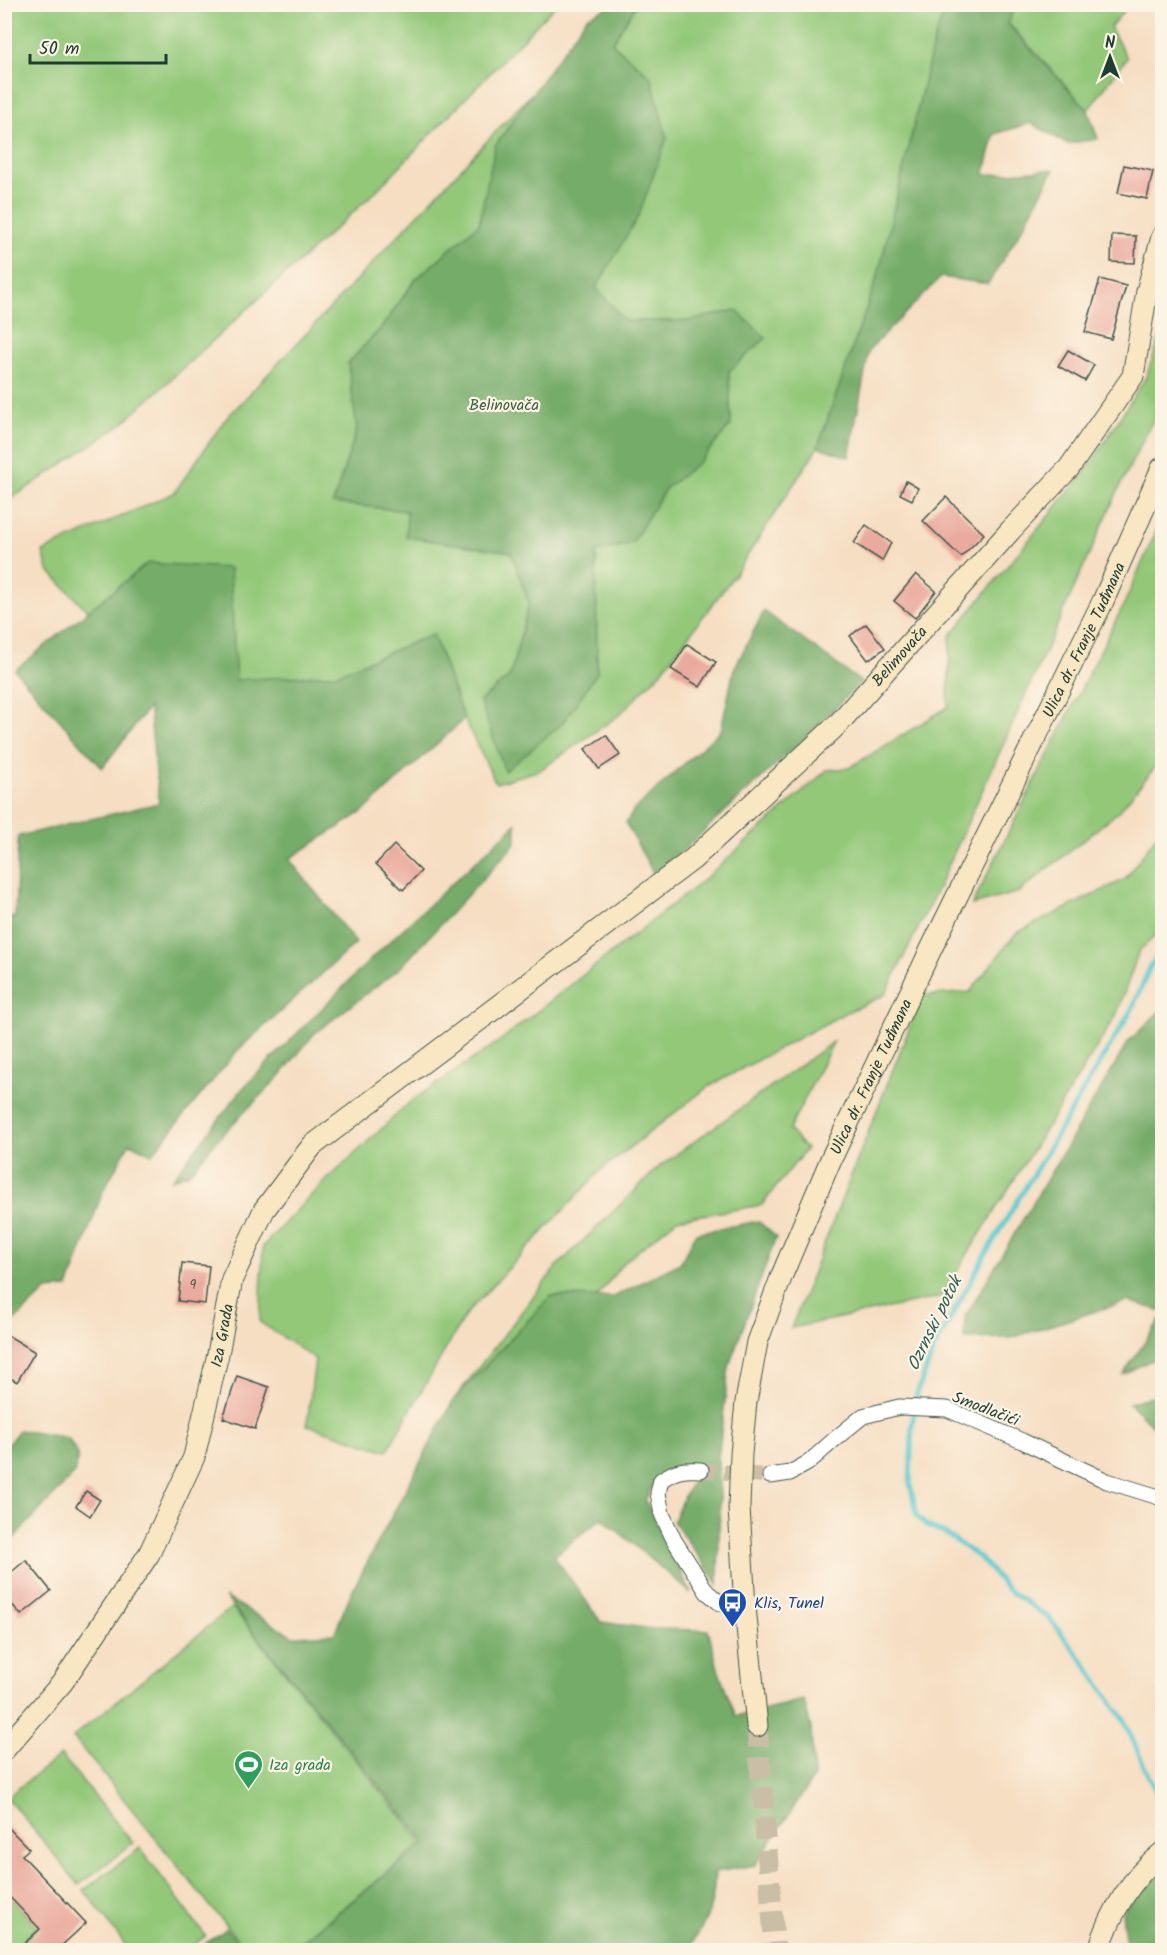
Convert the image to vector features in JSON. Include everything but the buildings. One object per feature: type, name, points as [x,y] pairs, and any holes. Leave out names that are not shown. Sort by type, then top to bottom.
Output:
[{"type":"street","name":"Belimovača","points":[[520,988],[693,859],[837,724],[1069,468],[1133,376],[1147,291],[1162,237]]},
{"type":"street","name":"Ulica dr. Franje Tuđmana","points":[[757,1726],[745,1606],[739,1508],[746,1402],[757,1342],[782,1275],[831,1159],[937,937],[1103,601],[1162,468]]},
{"type":"street","name":"Iza Grada","points":[[4,1750],[62,1683],[149,1554],[194,1457],[218,1354],[232,1280],[264,1210],[312,1146],[520,988]]},
{"type":"street","name":"Smodlačići","points":[[770,1476],[790,1473],[808,1463],[863,1416],[899,1407],[947,1410],[1022,1441],[1107,1481],[1162,1498]]},
{"type":"street","points":[[702,1470],[674,1471],[661,1480],[658,1493],[662,1514],[674,1539],[707,1592],[720,1603],[745,1606]]},
{"type":"street","points":[[1099,1950],[1114,1914],[1132,1884],[1162,1853]]},
{"type":"green space","points":[[5,4],[556,5],[373,194],[122,424],[5,503]]},
{"type":"green space","name":"Belinovača","points":[[614,4],[636,5],[612,43],[651,77],[667,138],[639,215],[596,288],[625,321],[688,321],[736,310],[766,338],[729,371],[731,425],[700,461],[665,489],[632,543],[596,552],[597,673],[562,724],[505,771],[480,701],[510,676],[529,603],[511,552],[406,537],[407,511],[333,503],[357,429],[348,363],[382,327],[415,280],[479,224],[495,146],[587,17]]},
{"type":"green space","points":[[636,5],[947,5],[934,40],[879,272],[818,447],[736,573],[662,671],[618,716],[540,770],[496,783],[464,719],[433,634],[337,674],[236,680],[148,563],[88,611],[48,570],[43,552],[174,493],[224,421],[532,93],[495,146],[479,224],[415,280],[382,327],[348,363],[357,429],[333,503],[407,511],[406,537],[511,552],[529,603],[510,676],[480,701],[597,673],[596,552],[632,543],[665,489],[700,461],[731,425],[729,371],[766,338],[736,310],[688,321],[625,321],[596,288],[610,263],[651,77],[612,43]]},
{"type":"green space","points":[[947,5],[1015,5],[1008,24],[1088,110],[1098,139],[1067,144],[1031,123],[995,134],[984,175],[1054,169],[1025,224],[988,284],[941,277],[869,350],[849,457],[818,447],[879,272],[934,40]]},
{"type":"green space","points":[[1015,5],[1129,5],[1110,27],[1127,58],[1088,110],[1008,23]]},
{"type":"green space","points":[[1162,332],[1162,402],[1121,484],[939,886],[885,995],[843,1014],[708,1087],[601,1170],[466,1314],[387,1451],[307,1425],[315,1359],[260,1322],[263,1246],[315,1191],[411,1101],[501,1040],[701,882],[827,770],[849,768],[948,707],[950,636],[1088,468],[1146,377]]},
{"type":"green space","points":[[1162,518],[1162,759],[1118,812],[1019,892],[972,905],[1125,602]]},
{"type":"green space","points":[[148,563],[230,568],[236,680],[337,674],[433,634],[464,719],[364,811],[289,859],[356,943],[238,1050],[152,1154],[130,1143],[103,1191],[68,1288],[47,1290],[5,1330],[4,915],[15,918],[18,836],[159,803],[149,707],[102,768],[15,670]]},
{"type":"green space","points":[[764,611],[861,682],[807,736],[681,852],[653,873],[626,823],[634,810],[721,730],[734,669]]},
{"type":"green space","points":[[516,824],[516,843],[400,968],[314,1034],[280,1076],[218,1139],[189,1173],[172,1179],[243,1088],[375,955]]},
{"type":"green space","points":[[1162,828],[1162,930],[1139,951],[1116,1016],[941,1297],[791,1328],[922,996],[970,992],[1016,933],[1125,879]]},
{"type":"green space","points":[[1162,1009],[1162,1311],[1128,1301],[1011,1338],[964,1339],[965,1317],[1129,1041]]},
{"type":"green space","points":[[834,1041],[789,1130],[806,1149],[762,1205],[677,1219],[623,1263],[597,1297],[551,1296],[454,1399],[558,1265],[660,1166]]},
{"type":"green space","points":[[758,1221],[776,1237],[729,1366],[718,1459],[720,1496],[718,1584],[673,1521],[701,1466],[657,1479],[645,1500],[691,1593],[602,1518],[554,1556],[601,1622],[653,1629],[708,1630],[719,1672],[736,1716],[804,1700],[811,1728],[814,1777],[755,1865],[715,1872],[713,1895],[708,1914],[700,1932],[687,1950],[292,1950],[426,1843],[225,1597],[293,1636],[334,1634],[351,1593],[454,1399],[551,1296],[614,1297],[680,1263],[696,1233]]},
{"type":"green space","points":[[1162,1317],[1162,1355],[1123,1374]]},
{"type":"green space","points":[[1162,1393],[1162,1435],[1129,1403]]},
{"type":"green space","points":[[19,1430],[68,1438],[78,1455],[75,1473],[5,1547],[5,1448]]},
{"type":"green space","name":"Iza grada","points":[[232,1607],[423,1843],[291,1950],[246,1950],[73,1737]]},
{"type":"green space","points":[[61,1755],[133,1843],[79,1885],[7,1797]]},
{"type":"green space","points":[[140,1848],[206,1936],[186,1950],[129,1950],[84,1890]]},
{"type":"green space","points":[[1162,1865],[1162,1950],[1128,1950],[1122,1913],[1135,1893]]},
{"type":"green space","points":[[4,1891],[38,1927],[15,1950],[5,1950]]},
{"type":"green space","points":[[226,1929],[244,1950],[196,1950]]},
{"type":"waterway","name":"Ozrnski potok","points":[[1162,951],[1151,965],[1132,1009],[985,1255],[934,1349],[917,1393],[912,1426],[910,1484],[917,1516],[926,1525],[946,1534],[981,1559],[1008,1590],[1049,1618],[1084,1662],[1124,1720],[1152,1784],[1162,1801]]},
{"type":"tunnel","points":[[701,1470],[770,1476]]},
{"type":"tunnel","points":[[757,1726],[775,1950]]},
{"type":"place","name":"Klis, Tunel","points":[[733,1628]]},
{"type":"place","name":"Iza grada","points":[[248,1790]]}]
